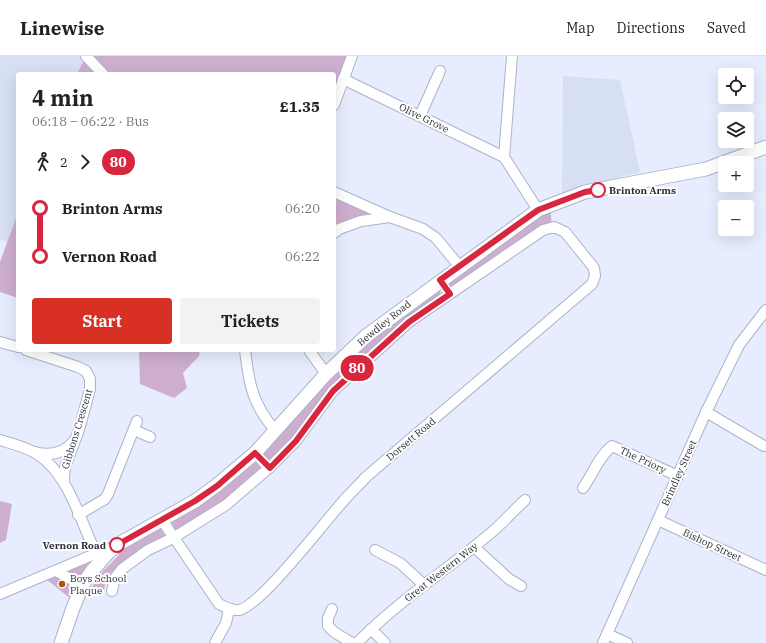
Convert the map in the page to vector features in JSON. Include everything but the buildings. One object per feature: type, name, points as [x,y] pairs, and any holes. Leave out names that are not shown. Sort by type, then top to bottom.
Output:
[{"type":"main road","name":"Bewdley Road","points":[[117,545],[162,520],[217,486],[255,453],[326,374],[366,336],[440,280],[538,210],[585,192],[706,169],[766,147]]},
{"type":"main road","points":[[61,643],[80,590],[97,564],[117,545]]},
{"type":"street","points":[[86,56],[101,72]]},
{"type":"street","points":[[336,99],[352,56]]},
{"type":"street","points":[[512,60],[504,158],[538,210]]},
{"type":"street","points":[[420,116],[440,70]]},
{"type":"street","name":"Olive Grove","points":[[343,80],[504,158]]},
{"type":"street","points":[[336,193],[423,230],[445,246],[460,267]]},
{"type":"street","points":[[336,231],[361,221],[390,217]]},
{"type":"street","name":"Bewdley Road","points":[[112,591],[115,578],[122,569],[148,550],[173,538],[226,505],[270,468],[296,441],[333,391],[358,366],[409,322],[543,230],[554,227],[565,232],[594,268]]},
{"type":"street","name":"Dorsett Road","points":[[229,609],[239,610],[249,606],[273,584],[347,497],[366,477],[592,284],[594,268]]},
{"type":"street","points":[[440,280],[450,294]]},
{"type":"street","name":"Brindley Street","points":[[605,638],[706,412],[739,345],[766,310]]},
{"type":"street","points":[[0,342],[16,347]]},
{"type":"street","name":"Gibbons Crescent","points":[[32,352],[78,366],[86,371],[90,379],[90,389],[76,439],[65,467],[64,480]]},
{"type":"street","points":[[245,352],[252,394],[263,416],[275,430]]},
{"type":"street","points":[[310,352],[326,374]]},
{"type":"street","points":[[706,412],[764,446]]},
{"type":"street","points":[[78,515],[105,499],[136,426],[150,437]]},
{"type":"street","points":[[0,440],[43,454],[57,453],[69,446],[76,439]]},
{"type":"street","name":"The Priory","points":[[583,488],[595,470],[603,453],[612,446],[678,476]]},
{"type":"street","points":[[32,451],[39,455],[64,480],[78,515],[96,553]]},
{"type":"street","points":[[255,453],[270,468]]},
{"type":"street","name":"Great Western Way","points":[[358,643],[371,629],[423,584],[494,531],[525,500]]},
{"type":"street","points":[[162,520],[219,604],[229,609],[226,623],[215,643]]},
{"type":"street","name":"Bishop Street","points":[[658,520],[766,570]]},
{"type":"street","name":"Bewdley Road","points":[[0,594],[117,545]]},
{"type":"street","points":[[474,547],[509,579],[520,586]]},
{"type":"street","points":[[375,550],[400,564],[423,584]]},
{"type":"street","points":[[56,571],[72,580],[80,590]]},
{"type":"street","points":[[332,610],[328,618],[328,626],[334,632],[352,643]]},
{"type":"street","points":[[371,629],[385,643]]},
{"type":"street","points":[[605,638],[627,643]]},
{"type":"shaded area","points":[[0,56],[86,56],[78,72],[16,72],[16,219],[8,242],[0,239]]},
{"type":"shaded area","points":[[86,56],[352,56],[336,100],[336,72],[78,72]]},
{"type":"shaded area","name":"Brinton Arms","points":[[563,76],[620,80],[640,172],[582,187],[562,196]]},
{"type":"shaded area","points":[[336,193],[390,217],[336,232]]},
{"type":"shaded area","points":[[550,207],[552,226],[453,288],[448,287],[448,281]]},
{"type":"shaded area","points":[[16,218],[16,297],[0,292],[0,262]]},
{"type":"shaded area","points":[[437,290],[440,291],[441,296],[362,360],[275,460],[266,459],[263,452],[328,377],[368,339]]},
{"type":"shaded area","points":[[139,352],[200,352],[199,356],[183,373],[187,388],[174,398],[140,384]]},
{"type":"shaded area","points":[[250,462],[258,463],[262,470],[225,503],[176,531],[169,518]]},
{"type":"shaded area","points":[[0,501],[12,504],[6,540],[0,543]]},
{"type":"shaded area","points":[[158,525],[166,537],[147,544],[124,561],[106,577],[104,590],[89,591],[103,571],[119,555],[119,547]]},
{"type":"shaded area","points":[[88,562],[78,580],[67,570]]},
{"type":"shaded area","points":[[54,576],[70,584],[73,589],[71,599],[46,579]]},
{"type":"bus line","name":"80","points":[[117,545],[195,501],[217,486],[255,453],[270,468],[296,441],[333,391],[409,322],[450,294],[440,280],[486,249],[538,210],[585,192],[598,190]]},
{"type":"place","name":"Brinton Arms","points":[[598,190]]},
{"type":"place","name":"Vernon Road","points":[[117,545]]},
{"type":"place","name":"Boys School Plaque","points":[[62,584]]}]
